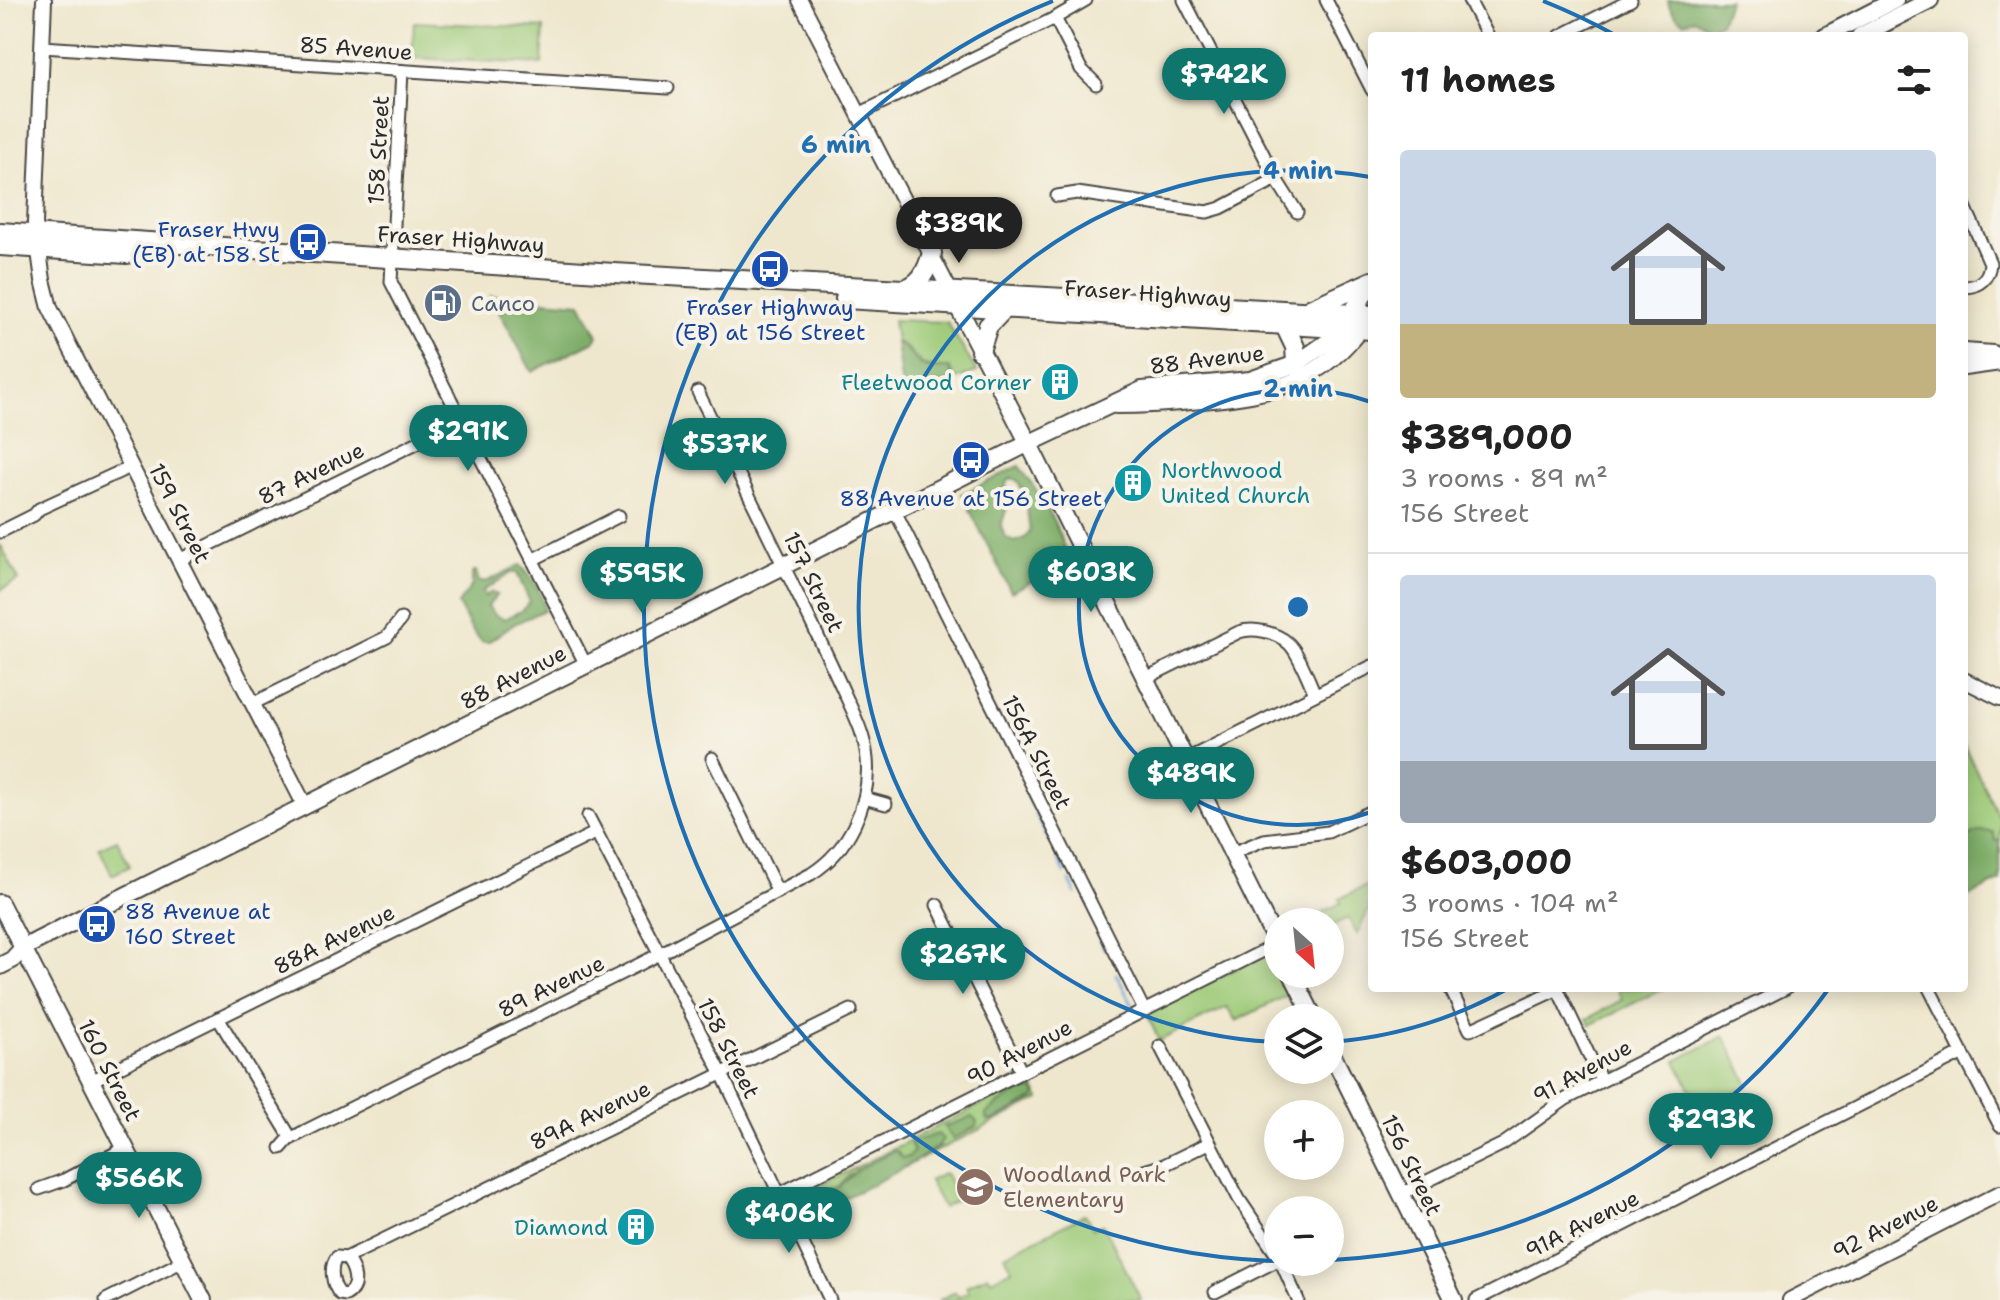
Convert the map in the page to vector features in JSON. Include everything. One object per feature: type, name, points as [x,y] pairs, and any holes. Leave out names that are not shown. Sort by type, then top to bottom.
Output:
[{"type":"main road","points":[[1833,32],[1895,0]]},
{"type":"main road","points":[[1882,31],[1930,0]]},
{"type":"main road","name":"Fraser Highway","points":[[0,232],[37,241]]},
{"type":"main road","name":"Fraser Highway","points":[[0,246],[37,241],[186,244],[898,290],[1004,309],[1285,326],[1363,321]]},
{"type":"main road","points":[[898,290],[919,280],[928,268],[932,253]]},
{"type":"main road","name":"Fraser Highway","points":[[733,280],[774,294],[1303,311],[1363,321]]},
{"type":"main road","points":[[1303,311],[1368,285]]},
{"type":"main road","points":[[954,300],[1264,917]]},
{"type":"main road","name":"88 Avenue","points":[[1110,405],[1192,401],[1271,391],[1297,382],[1343,350],[1363,321],[1368,300]]},
{"type":"main road","points":[[980,351],[988,326],[1004,309]]},
{"type":"main road","name":"88 Avenue","points":[[0,953],[23,948],[1142,390],[1250,380],[1296,364],[1363,321]]},
{"type":"main road","points":[[1285,326],[1295,347],[1296,364]]},
{"type":"main road","points":[[1968,354],[2000,358]]},
{"type":"main road","points":[[1968,365],[2000,358]]},
{"type":"main road","name":"160 Street","points":[[0,903],[203,1300]]},
{"type":"main road","name":"88 Avenue","points":[[0,966],[12,960],[23,948]]},
{"type":"main road","name":"156 Street","points":[[1344,1078],[1454,1300]]},
{"type":"street","name":"159 Street","points":[[44,0],[37,241],[46,294],[54,318],[305,806]]},
{"type":"street","points":[[800,0],[954,300]]},
{"type":"street","points":[[859,114],[1086,0]]},
{"type":"street","points":[[1184,0],[1276,179],[1297,212]]},
{"type":"street","points":[[1326,0],[1368,82]]},
{"type":"street","points":[[1469,0],[1486,32]]},
{"type":"street","points":[[1568,32],[1631,0]]},
{"type":"street","points":[[1055,18],[1081,69],[1096,84]]},
{"type":"street","name":"85 Avenue","points":[[42,47],[668,88]]},
{"type":"street","name":"158 Street","points":[[402,71],[393,287],[586,665]]},
{"type":"street","points":[[1057,196],[1077,193],[1210,211],[1276,179]]},
{"type":"street","points":[[1968,212],[1988,254],[1990,270],[1979,284],[1968,286]]},
{"type":"street","name":"157 Street","points":[[698,392],[817,633],[861,731],[867,760],[864,798],[853,829],[835,854]]},
{"type":"street","name":"87 Avenue","points":[[179,560],[461,421]]},
{"type":"street","points":[[0,532],[34,515],[39,509],[130,467]]},
{"type":"street","name":"156A Street","points":[[895,511],[1144,1010]]},
{"type":"street","points":[[532,560],[619,516]]},
{"type":"street","points":[[252,704],[387,637],[401,619]]},
{"type":"street","points":[[1146,678],[1249,629],[1290,643],[1315,694]]},
{"type":"street","points":[[1187,759],[1368,668]]},
{"type":"street","points":[[1968,682],[2000,698]]},
{"type":"street","points":[[712,758],[778,892]]},
{"type":"street","points":[[864,798],[886,804]]},
{"type":"street","points":[[1232,853],[1264,840],[1328,832],[1368,813]]},
{"type":"street","name":"158 Street","points":[[588,816],[722,1074],[830,1300]]},
{"type":"street","name":"88A Avenue","points":[[91,1081],[595,833]]},
{"type":"street","name":"89 Avenue","points":[[281,1148],[291,1138],[778,892],[819,869],[835,854]]},
{"type":"street","points":[[937,905],[1021,1071]]},
{"type":"street","name":"90 Avenue","points":[[779,1194],[1264,952]]},
{"type":"street","points":[[1452,992],[1470,1030],[1552,992]]},
{"type":"street","points":[[1559,992],[1601,1080]]},
{"type":"street","name":"91 Avenue","points":[[1401,1194],[1503,1144],[1549,1109],[1601,1080],[1778,992]]},
{"type":"street","points":[[1931,992],[2000,1126]]},
{"type":"street","name":"89A Avenue","points":[[346,1258],[851,1010]]},
{"type":"street","points":[[218,1018],[291,1138]]},
{"type":"street","points":[[1160,1046],[1239,1199],[1264,1237]]},
{"type":"street","name":"91A Avenue","points":[[1476,1300],[1963,1053]]},
{"type":"street","points":[[1144,1171],[1164,1165],[1209,1143]]},
{"type":"street","points":[[39,1189],[64,1180],[125,1148]]},
{"type":"street","name":"92 Avenue","points":[[1790,1300],[2000,1193]]},
{"type":"street","points":[[106,1300],[183,1261]]},
{"type":"street","points":[[1215,1292],[1264,1268]]},
{"type":"street","points":[[1287,1276],[1298,1300]]},
{"type":"green space","points":[[1668,0],[1729,0],[1720,23],[1710,28],[1696,19],[1684,22],[1673,12]]},
{"type":"green space","points":[[414,22],[544,28],[542,64],[412,58]]},
{"type":"green space","points":[[491,296],[581,303],[598,336],[594,341],[532,372]]},
{"type":"green space","points":[[893,320],[947,322],[977,372],[952,380],[953,373],[946,368],[921,363],[896,342]]},
{"type":"green space","points":[[896,342],[923,366],[950,368],[952,380],[903,396]]},
{"type":"green space","points":[[1019,466],[1049,512],[1068,563],[1011,592],[962,494]],"holes":[[[1012,478],[1018,481],[1026,502],[1030,531],[1025,538],[1014,542],[1005,537],[1001,526],[1007,507],[1006,482]]]},
{"type":"green space","points":[[0,544],[19,580],[0,590]]},
{"type":"green space","points":[[520,565],[536,586],[544,610],[512,625],[488,642],[482,642],[458,604],[472,585],[472,573],[476,571],[479,582],[486,582]],"holes":[[[511,573],[517,573],[530,602],[521,611],[504,619],[495,615],[488,606],[497,595],[492,592],[485,596],[483,591]]]},
{"type":"green space","points":[[1968,753],[2000,820],[2000,881],[1968,897]]},
{"type":"green space","points":[[1980,831],[1993,832],[1996,841],[2000,841],[2000,881],[1968,897],[1968,837]]},
{"type":"green space","points":[[117,840],[130,866],[112,875],[99,848]]},
{"type":"green space","points":[[1368,885],[1368,911],[1357,934],[1348,918],[1344,920],[1344,908],[1331,908],[1341,903],[1339,899]]},
{"type":"green space","points":[[1264,954],[1264,988],[1292,988],[1294,992],[1264,1004],[1264,1007],[1236,1021],[1227,1007],[1159,1041],[1148,1016],[1151,1011]]},
{"type":"green space","points":[[1619,992],[1656,992],[1590,1025],[1587,1019],[1622,1000]]},
{"type":"green space","points":[[1724,1036],[1749,1085],[1701,1110],[1676,1061]]},
{"type":"green space","points":[[1027,1073],[1040,1099],[919,1160],[939,1147],[911,1144],[914,1151],[909,1157],[899,1155],[849,1175],[840,1187],[824,1191],[813,1199],[806,1213],[810,1214],[803,1218],[795,1199],[801,1195],[1016,1087],[1015,1080]],"holes":[[[1024,1090],[1033,1099],[1009,1114],[989,1121],[995,1106]]]},
{"type":"green space","points":[[1024,1090],[1034,1090],[1036,1095],[993,1121],[986,1119],[986,1114],[1004,1100]]},
{"type":"green space","points":[[972,1117],[977,1122],[976,1127],[953,1139],[944,1127]]},
{"type":"green space","points":[[938,1134],[943,1139],[936,1147],[882,1179],[810,1214],[802,1205],[804,1200],[840,1187],[857,1170],[893,1151],[897,1151],[902,1158],[909,1157],[914,1151],[910,1143]]},
{"type":"green space","points":[[945,1173],[958,1200],[943,1208],[929,1181]]},
{"type":"green space","points":[[1085,1214],[1093,1229],[1103,1224],[1141,1300],[939,1300],[955,1292],[958,1297],[969,1292],[966,1286],[988,1275],[991,1280],[1012,1270],[1005,1255]]},
{"type":"waterway","points":[[1025,792],[1031,804]]},
{"type":"waterway","points":[[1035,813],[1049,840]]},
{"type":"waterway","points":[[1058,858],[1065,873]]},
{"type":"waterway","points":[[1070,881],[1076,894]]},
{"type":"waterway","points":[[1099,939],[1104,949]]},
{"type":"waterway","points":[[1116,974],[1132,1004]]},
{"type":"place","name":"Fraser Hwy (EB) at 158 St","points":[[308,242]]},
{"type":"place","name":"Fraser Highway (EB) at 156 Street","points":[[770,269]]},
{"type":"place","name":"Canco","points":[[443,303]]},
{"type":"place","name":"Fleetwood Corner","points":[[1060,382]]},
{"type":"place","name":"88 Avenue at 156 Street","points":[[971,460]]},
{"type":"place","name":"Northwood United Church","points":[[1133,483]]},
{"type":"place","name":"88 Avenue at 160 Street","points":[[97,924]]},
{"type":"place","name":"Woodland Park Elementary","points":[[975,1187]]},
{"type":"place","name":"Diamond","points":[[636,1227]]}]
